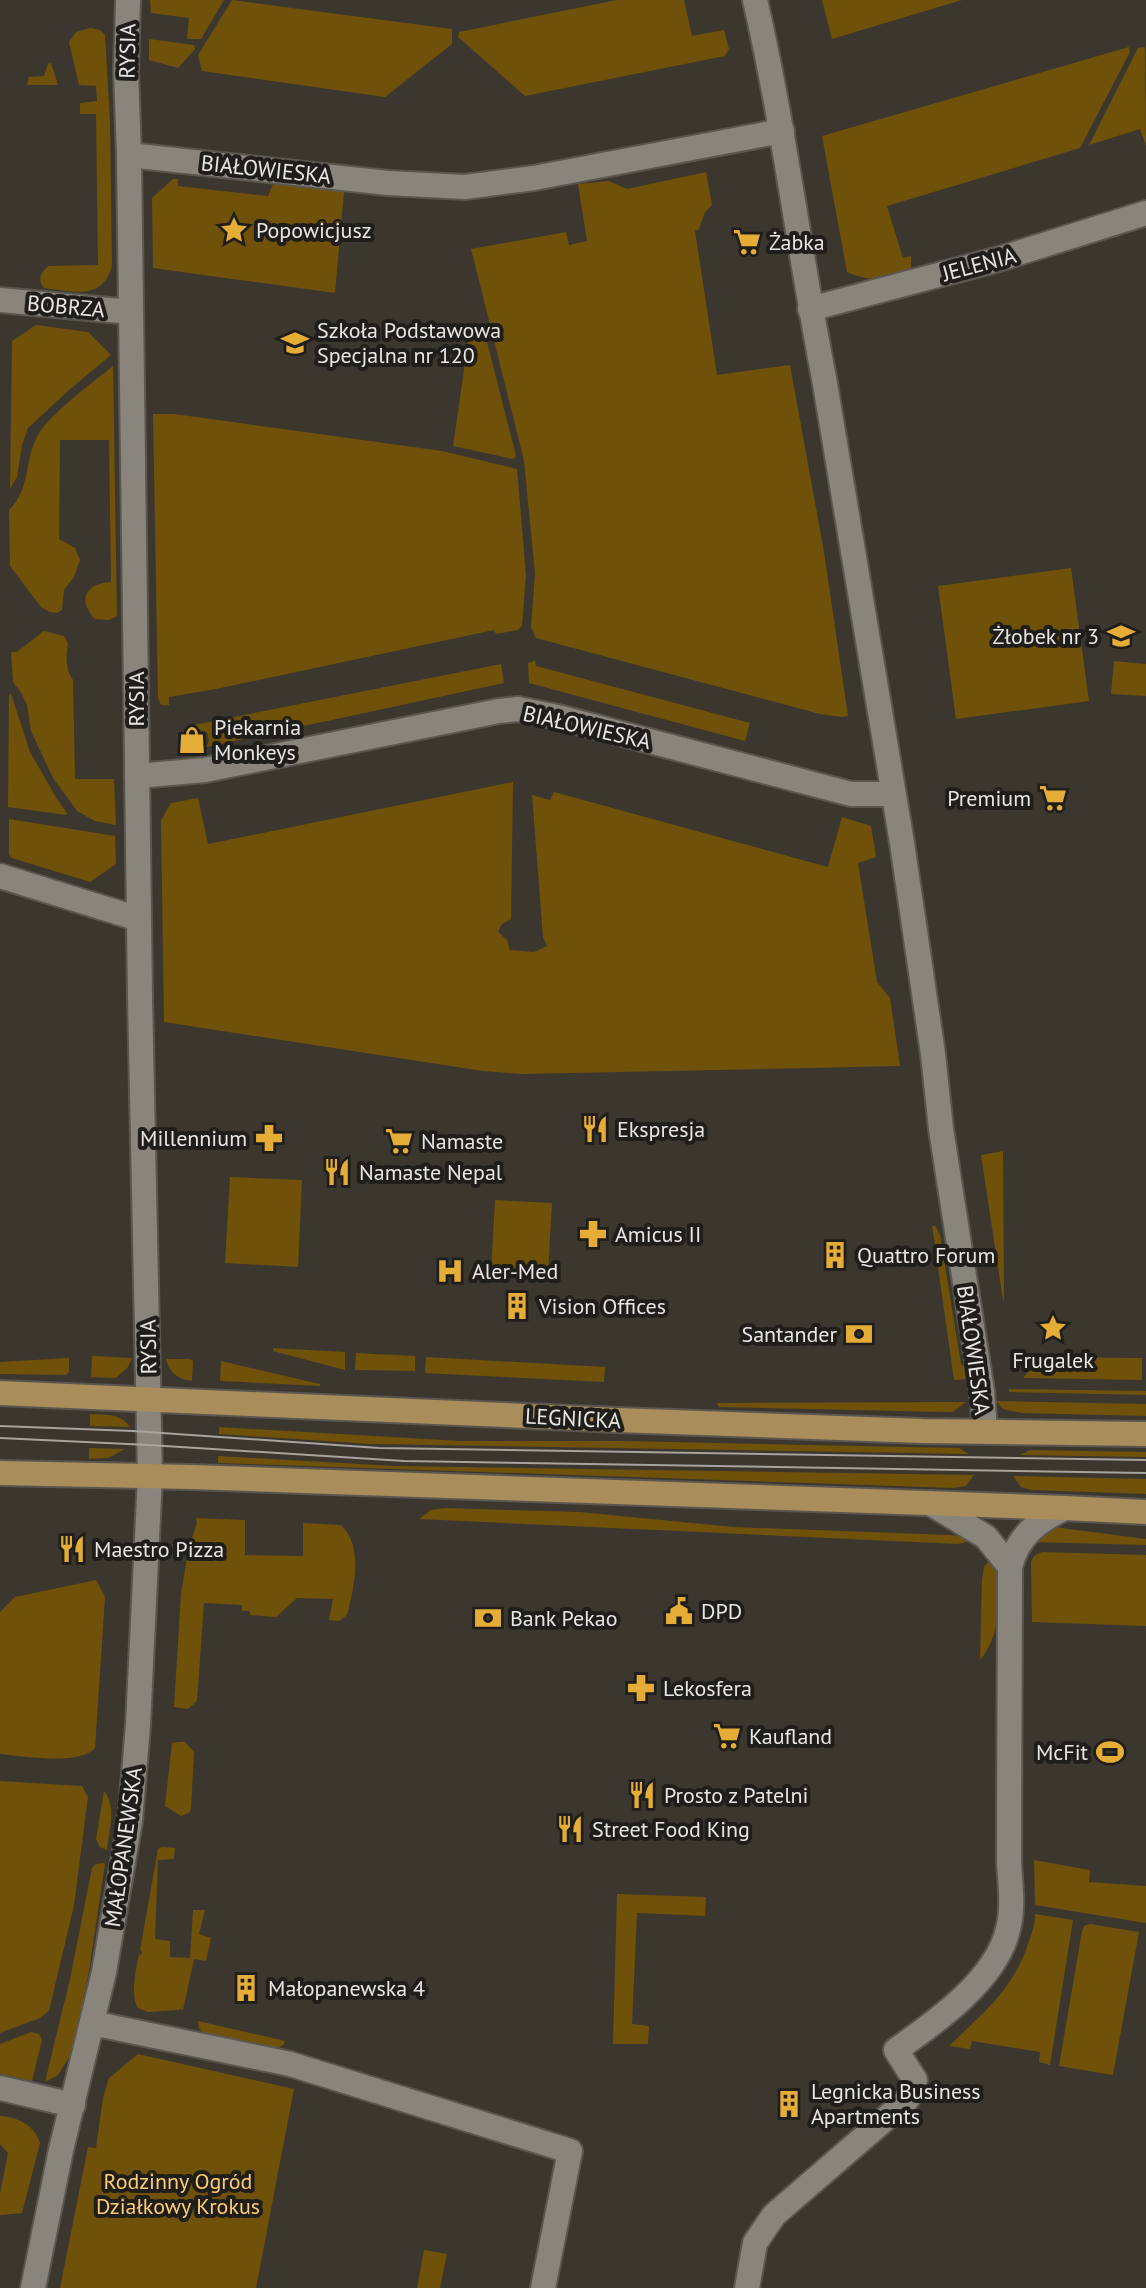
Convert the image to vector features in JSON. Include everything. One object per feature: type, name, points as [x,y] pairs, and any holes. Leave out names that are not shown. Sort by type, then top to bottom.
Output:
[{"type":"main road","name":"LEGNICKA","points":[[0,1393],[647,1422],[1146,1434]]},
{"type":"main road","points":[[0,1473],[1146,1512]]},
{"type":"street","name":"RYSIA","points":[[128,0],[126,59],[149,1398]]},
{"type":"street","name":"BIAŁOWIESKA","points":[[755,0],[782,131],[893,794],[980,1379],[985,1431]]},
{"type":"street","name":"BIAŁOWIESKA","points":[[129,155],[398,184],[465,187],[534,178],[782,131]]},
{"type":"street","name":"JELENIA","points":[[810,309],[999,259],[1146,213]]},
{"type":"street","name":"BOBRZA","points":[[0,300],[131,312]]},
{"type":"street","name":"BIAŁOWIESKA","points":[[137,776],[205,770],[518,709],[851,794],[893,794]]},
{"type":"street","points":[[0,876],[139,919]]},
{"type":"street","name":"MAŁOPANEWSKA","points":[[33,2288],[109,1943],[133,1793],[150,1476],[149,1398]]},
{"type":"street","points":[[930,1503],[986,1537],[1010,1567]]},
{"type":"street","points":[[747,2288],[755,2243],[774,2215],[906,2101],[915,2080],[896,2050],[930,2025],[981,1979],[993,1966],[1003,1945],[1011,1907],[1010,1567],[1026,1533],[1065,1508]]},
{"type":"street","points":[[92,2023],[290,2064],[570,2151],[543,2288]]},
{"type":"street","points":[[0,2088],[73,2105]]},
{"type":"green space","points":[[150,0],[224,0],[201,39],[187,39],[189,18],[151,13]]},
{"type":"green space","points":[[232,0],[452,29],[452,44],[385,97],[202,71],[198,55]]},
{"type":"green space","points":[[617,0],[684,0],[692,36],[724,30],[729,49],[725,56],[525,96],[458,37],[459,32]]},
{"type":"green space","points":[[822,0],[962,0],[832,39]]},
{"type":"green space","points":[[90,28],[100,30],[105,35],[112,266],[101,285],[93,290],[75,292],[44,288],[40,279],[49,266],[98,265],[96,114],[80,114],[80,103],[97,101],[96,86],[79,85],[69,42],[76,32]]},
{"type":"green space","points":[[149,39],[194,45],[195,49],[178,68],[149,60]]},
{"type":"green space","points":[[1129,47],[1130,52],[1080,148],[887,206],[903,258],[911,256],[911,276],[879,279],[847,272],[822,136]]},
{"type":"green space","points":[[1145,47],[1146,146],[1140,129],[1089,145],[1138,48]]},
{"type":"green space","points":[[51,63],[58,85],[27,85],[29,77],[44,76]]},
{"type":"green space","points":[[706,172],[712,205],[695,231],[717,375],[790,365],[824,552],[848,716],[820,714],[536,638],[531,627],[535,573],[524,461],[471,249],[566,232],[569,245],[587,241],[578,184],[609,181],[627,189]]},
{"type":"green space","points":[[173,179],[178,179],[178,186],[268,196],[274,182],[344,192],[335,293],[153,268],[152,198]]},
{"type":"green space","points":[[36,325],[88,332],[111,355],[28,428],[17,477],[10,489],[12,341]]},
{"type":"green space","points":[[469,336],[486,338],[516,456],[513,459],[453,446]]},
{"type":"green space","points":[[113,366],[117,616],[109,620],[95,619],[89,612],[86,599],[90,589],[111,582],[109,440],[60,440],[59,539],[75,548],[80,560],[74,577],[64,590],[62,610],[57,613],[41,607],[10,566],[9,510],[21,493],[38,435],[72,399]]},
{"type":"green space","points":[[153,414],[174,414],[442,451],[517,469],[526,575],[522,626],[518,630],[496,634],[494,630],[169,697],[169,705],[161,705],[158,698]]},
{"type":"green space","points":[[1071,568],[1089,701],[956,719],[938,586]]},
{"type":"green space","points":[[44,631],[64,636],[68,643],[67,662],[73,680],[75,779],[114,779],[116,825],[95,821],[77,811],[53,778],[31,731],[27,705],[13,682],[11,652],[17,652]]},
{"type":"green space","points":[[535,661],[536,666],[750,723],[745,741],[529,683],[528,663]]},
{"type":"green space","points":[[1114,661],[1146,664],[1146,696],[1111,694]]},
{"type":"green space","points":[[501,664],[504,683],[206,747],[209,741],[207,732],[189,726]]},
{"type":"green space","points":[[11,694],[30,752],[66,815],[8,807]]},
{"type":"green space","points":[[513,782],[511,919],[502,924],[498,932],[507,940],[510,950],[534,952],[547,946],[543,937],[532,795],[550,800],[554,792],[828,867],[842,817],[871,826],[876,857],[858,863],[877,982],[890,998],[900,1066],[523,1074],[483,1071],[164,1022],[161,820],[171,803],[198,798],[208,844]]},
{"type":"green space","points":[[9,819],[115,836],[116,864],[90,882],[12,858],[9,854]]},
{"type":"green space","points":[[1003,1151],[1004,1300],[981,1155]]},
{"type":"green space","points":[[230,1177],[302,1180],[298,1267],[225,1263]]},
{"type":"green space","points":[[495,1200],[552,1203],[548,1275],[491,1272]]},
{"type":"green space","points":[[932,1225],[940,1235],[961,1364],[968,1370],[970,1379],[954,1380]]},
{"type":"green space","points":[[273,1348],[345,1352],[345,1370],[273,1351]]},
{"type":"green space","points":[[356,1353],[415,1356],[415,1371],[355,1370]]},
{"type":"green space","points":[[92,1356],[132,1358],[128,1367],[116,1378],[91,1377]]},
{"type":"green space","points":[[426,1357],[605,1367],[604,1382],[425,1373]]},
{"type":"green space","points":[[1041,1357],[1142,1358],[1142,1380],[1023,1378]]},
{"type":"green space","points":[[69,1358],[69,1372],[66,1375],[0,1374],[0,1362]]},
{"type":"green space","points":[[166,1359],[193,1361],[192,1381],[175,1374]]},
{"type":"green space","points":[[221,1361],[320,1384],[320,1386],[220,1381]]},
{"type":"green space","points":[[1009,1389],[1146,1391],[1146,1395],[1009,1392]]},
{"type":"green space","points":[[996,1401],[1146,1404],[1146,1416],[1022,1413],[1003,1409]]},
{"type":"green space","points":[[966,1402],[953,1412],[719,1407],[717,1403]]},
{"type":"green space","points":[[90,1414],[118,1417],[130,1427],[90,1426]]},
{"type":"green space","points":[[219,1427],[460,1441],[959,1448],[969,1454],[370,1444],[219,1434]]},
{"type":"green space","points":[[89,1448],[125,1449],[108,1458],[89,1459]]},
{"type":"green space","points":[[1030,1450],[1146,1452],[1146,1457],[1020,1455]]},
{"type":"green space","points":[[218,1456],[394,1466],[974,1475],[966,1486],[953,1488],[218,1463]]},
{"type":"green space","points":[[1013,1476],[1146,1479],[1146,1494],[1031,1490],[1021,1487]]},
{"type":"green space","points":[[431,1510],[580,1512],[733,1527],[950,1535],[974,1540],[958,1544],[419,1519]]},
{"type":"green space","points":[[196,1518],[245,1520],[245,1555],[303,1556],[303,1523],[341,1525],[353,1544],[355,1568],[347,1615],[339,1621],[329,1620],[333,1599],[297,1598],[276,1617],[250,1615],[250,1611],[242,1611],[242,1605],[204,1603],[197,1701],[188,1709],[174,1707],[181,1594]]},
{"type":"green space","points":[[1054,1527],[1146,1539],[1146,1545],[1030,1542]]},
{"type":"green space","points":[[1042,1552],[1146,1555],[1146,1626],[1032,1622],[1031,1562],[1034,1556]]},
{"type":"green space","points":[[990,1560],[998,1567],[998,1615],[992,1639],[980,1660],[982,1580],[984,1567]]},
{"type":"green space","points":[[96,1580],[105,1597],[95,1748],[87,1754],[64,1758],[0,1754],[0,1612],[15,1597]]},
{"type":"green space","points":[[185,1742],[194,1752],[191,1809],[181,1816],[165,1806],[172,1743]]},
{"type":"green space","points":[[0,1781],[82,1786],[88,1797],[74,1905],[49,2011],[40,2018],[0,2033]]},
{"type":"green space","points":[[104,1791],[111,1811],[107,1850],[100,1847],[96,1839]]},
{"type":"green space","points":[[175,1848],[174,1859],[158,1860],[155,1939],[170,1941],[170,1957],[190,1958],[193,1910],[205,1910],[199,1934],[211,1938],[206,1961],[194,1959],[183,2010],[148,2012],[138,2008],[134,1982],[142,1952],[158,1849]]},
{"type":"green space","points":[[1034,1860],[1090,1870],[1089,1882],[1146,1886],[1146,1923],[1035,1905]]},
{"type":"green space","points":[[103,1863],[89,1971],[73,2051],[58,2075],[45,2082],[92,1868]]},
{"type":"green space","points":[[617,1894],[706,1897],[705,1916],[637,1913],[632,2024],[649,2026],[648,2044],[613,2044]]},
{"type":"green space","points":[[1035,1914],[1073,1920],[1050,2065],[1039,2062],[1040,2052],[972,2041],[970,2049],[949,2046],[996,2000],[1014,1975],[1031,1936]]},
{"type":"green space","points":[[1090,1924],[1139,1932],[1113,2075],[1059,2066],[1082,1931],[1084,1926]]},
{"type":"green space","points":[[198,2021],[285,2041],[276,2050],[205,2036]]},
{"type":"green space","points":[[31,2032],[39,2034],[42,2040],[32,2081],[0,2075],[0,2044]]},
{"type":"green space","name":"Rodzinny Ogród Działkowy Krokus","points":[[138,2054],[294,2089],[256,2288],[60,2288],[88,2147],[96,2148],[109,2078]]},
{"type":"green space","points":[[0,2116],[24,2123],[34,2131],[40,2143],[22,2213],[0,2215],[0,2194],[8,2153],[0,2144]]},
{"type":"green space","points":[[424,2250],[447,2254],[440,2288],[417,2288]]},
{"type":"tram line","points":[[0,1426],[133,1431],[379,1448],[1146,1460]]},
{"type":"tram line","points":[[0,1438],[404,1461],[1146,1473]]},
{"type":"place","name":"Popowicjusz","points":[[234,230]]},
{"type":"place","name":"Żabka","points":[[747,242]]},
{"type":"place","name":"Szkoła Podstawowa Specjalna nr 120","points":[[295,343]]},
{"type":"place","name":"Żłobek nr 3","points":[[1121,636]]},
{"type":"place","name":"Piekarnia Monkeys","points":[[192,740]]},
{"type":"place","name":"Premium","points":[[1053,798]]},
{"type":"place","name":"Ekspresja","points":[[595,1129]]},
{"type":"place","name":"Millennium","points":[[269,1138]]},
{"type":"place","name":"Namaste","points":[[399,1141]]},
{"type":"place","name":"Namaste Nepal","points":[[337,1172]]},
{"type":"place","name":"Amicus II","points":[[593,1234]]},
{"type":"place","name":"Quattro Forum","points":[[835,1255]]},
{"type":"place","name":"Aler-Med","points":[[450,1271]]},
{"type":"place","name":"Vision Offices","points":[[517,1306]]},
{"type":"place","name":"Frugalek","points":[[1053,1328]]},
{"type":"place","name":"Santander","points":[[859,1334]]},
{"type":"place","name":"Maestro Pizza","points":[[72,1549]]},
{"type":"place","name":"DPD","points":[[679,1611]]},
{"type":"place","name":"Bank Pekao","points":[[488,1618]]},
{"type":"place","name":"Lekosfera","points":[[641,1688]]},
{"type":"place","name":"Kaufland","points":[[727,1736]]},
{"type":"place","name":"McFit","points":[[1110,1752]]},
{"type":"place","name":"Prosto z Patelni","points":[[642,1795]]},
{"type":"place","name":"Street Food King","points":[[570,1829]]},
{"type":"place","name":"Małopanewska 4","points":[[246,1988]]},
{"type":"place","name":"Legnicka Business Apartments","points":[[789,2104]]}]
